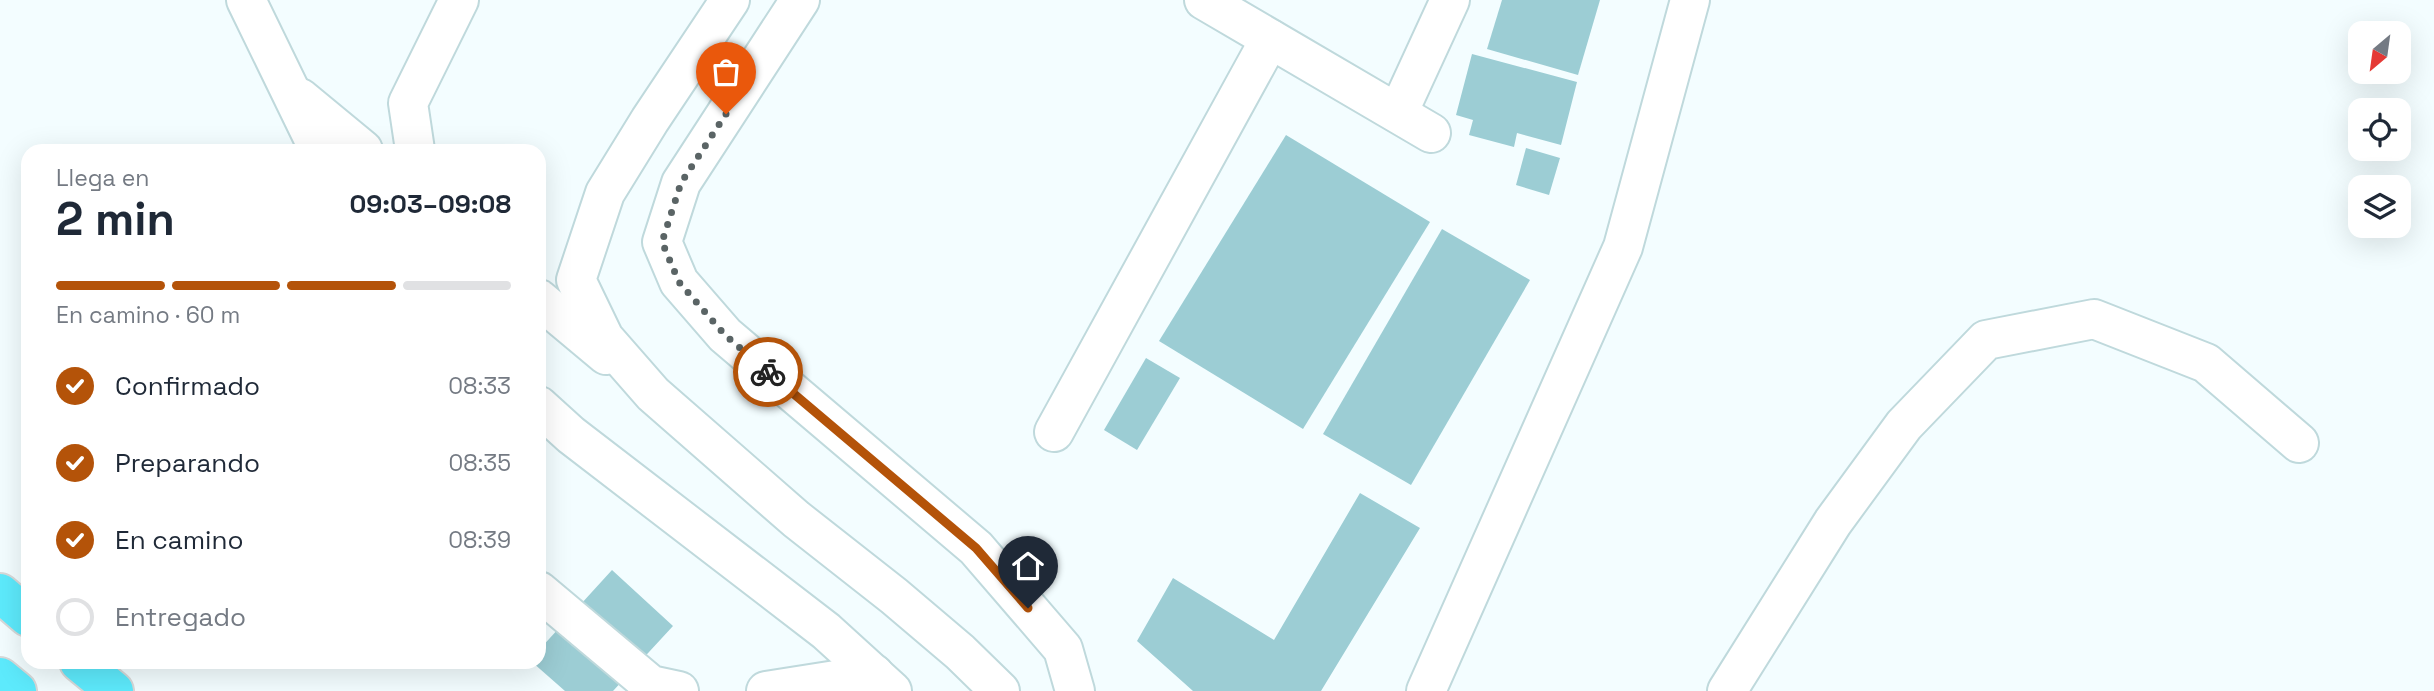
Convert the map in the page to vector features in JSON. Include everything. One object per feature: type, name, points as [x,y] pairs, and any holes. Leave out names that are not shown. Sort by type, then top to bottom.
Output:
[{"type":"highway","points":[[0,593],[21,611]]},
{"type":"highway","points":[[87,669],[114,691]]},
{"type":"highway","points":[[0,677],[17,691]]},
{"type":"lane","points":[[246,0],[316,144]]},
{"type":"lane","points":[[414,144],[408,103],[460,0]]},
{"type":"lane","points":[[730,0],[650,120],[606,193],[576,280],[604,338],[653,394],[796,519],[960,652],[1000,691]]},
{"type":"lane","points":[[800,0],[681,183],[662,242],[679,282],[725,335],[976,548],[1063,649],[1074,691]]},
{"type":"lane","points":[[1204,0],[1431,133]]},
{"type":"lane","points":[[1398,113],[1450,0]]},
{"type":"lane","points":[[1426,691],[1623,247],[1690,0]]},
{"type":"lane","points":[[1054,432],[1270,39]]},
{"type":"lane","points":[[289,89],[356,144]]},
{"type":"lane","points":[[546,305],[669,408]]},
{"type":"lane","points":[[1727,691],[1833,522],[1904,425],[1986,340],[2094,319],[2206,363],[2299,443]]},
{"type":"lane","points":[[546,412],[571,435],[826,631],[883,683]]},
{"type":"lane","points":[[546,597],[651,685],[679,691]]},
{"type":"lane","points":[[766,691],[883,683]]},
{"type":"building","points":[[1502,0],[1600,0],[1578,75],[1487,49]]},
{"type":"building","points":[[1472,54],[1577,82],[1561,145],[1517,133],[1514,147],[1469,135],[1473,120],[1456,115]]},
{"type":"building","points":[[1286,135],[1430,222],[1303,429],[1159,341]]},
{"type":"building","points":[[1526,148],[1560,158],[1549,195],[1516,185]]},
{"type":"building","points":[[1442,229],[1530,280],[1411,485],[1323,434]]},
{"type":"building","points":[[1146,358],[1180,378],[1137,450],[1104,430]]},
{"type":"building","points":[[1360,493],[1420,528],[1321,691],[1193,691],[1137,641],[1173,578],[1274,640]]},
{"type":"building","points":[[612,570],[673,626],[613,691],[565,691],[540,669],[546,669],[546,642]]},
{"type":"way so far","points":[[726,114],[681,183],[662,242],[679,282],[725,335],[768,372]]},
{"type":"route","points":[[768,372],[942,517],[976,548],[1028,608]]}]
